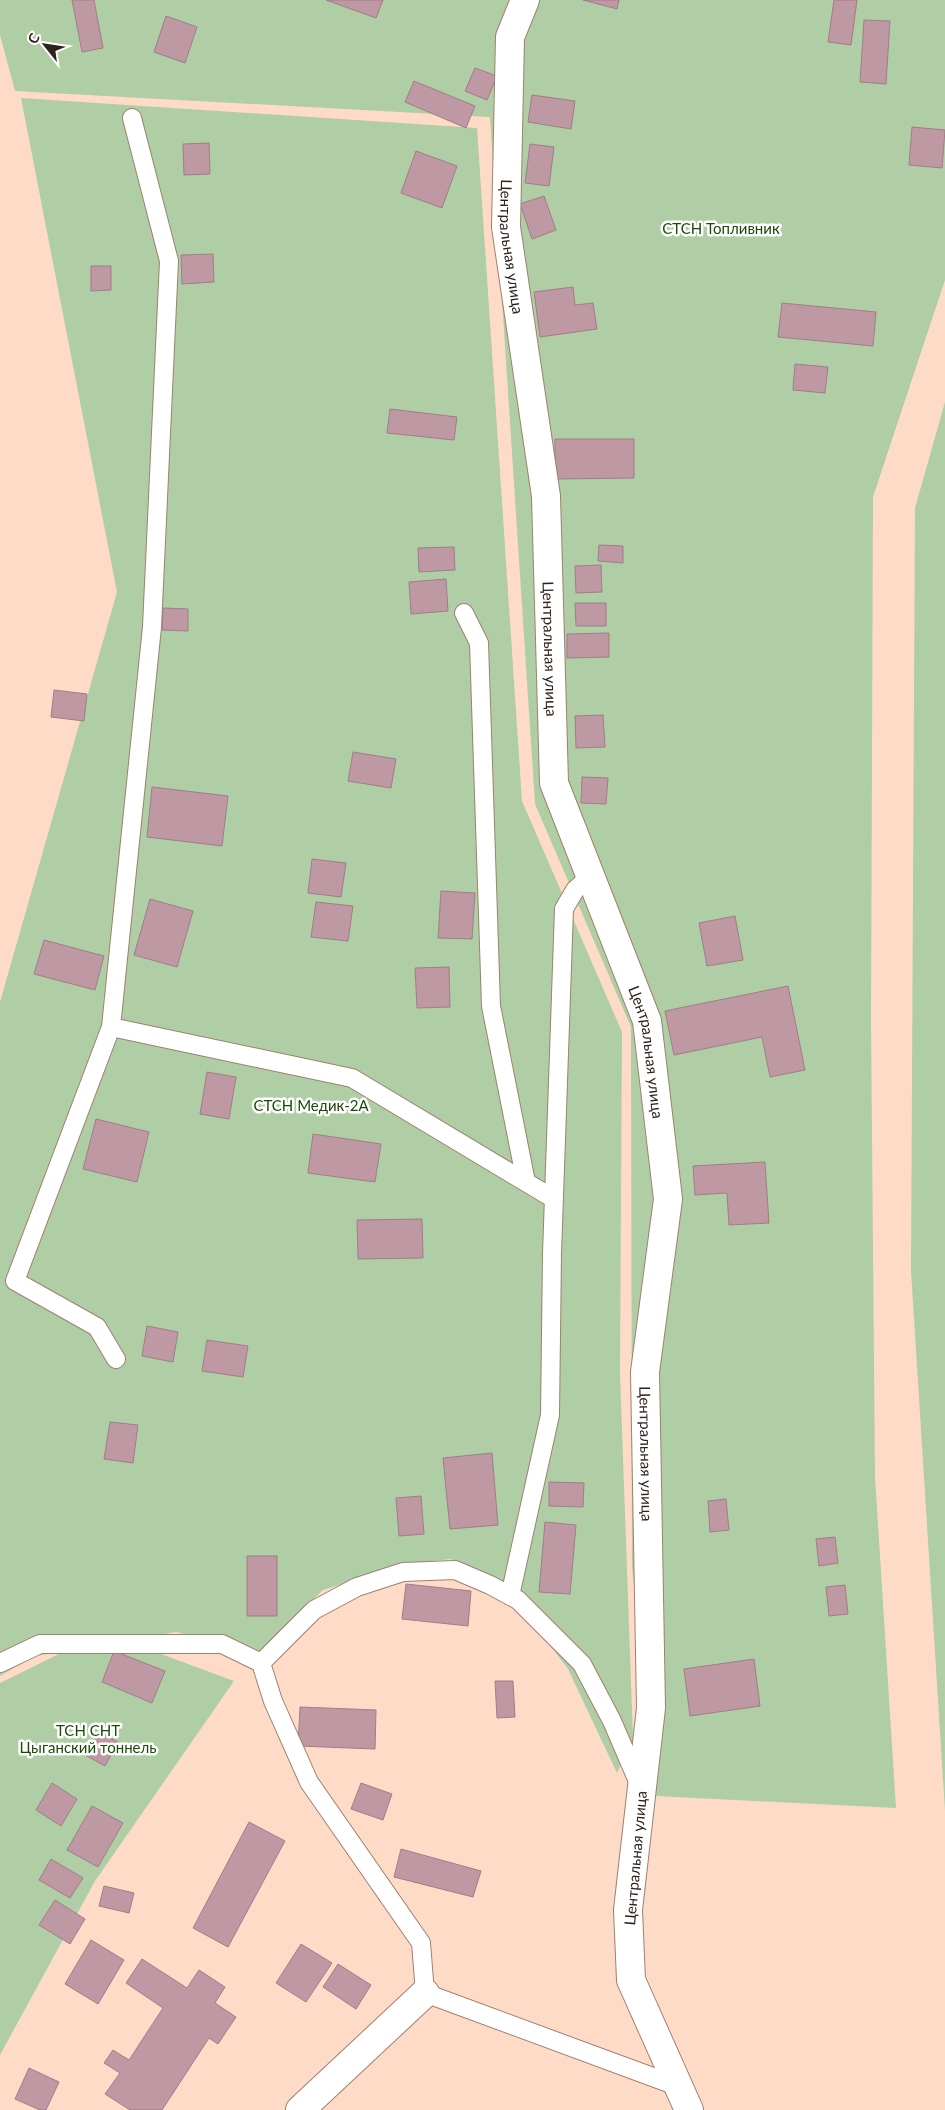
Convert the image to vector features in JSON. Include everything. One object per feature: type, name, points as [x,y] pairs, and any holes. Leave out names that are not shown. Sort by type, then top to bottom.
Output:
[{"type":"street","name":"Центральная улица","points":[[525,0],[510,37],[506,227],[546,496],[554,782],[647,1021],[668,1199],[645,1372],[651,1708],[628,1910],[630,1980],[689,2110]]},
{"type":"street","points":[[300,2110],[425,1993]]},
{"type":"lane","points":[[116,1359],[97,1327],[15,1281],[111,1027],[152,627],[169,261],[132,118]]},
{"type":"lane","points":[[464,613],[479,643],[491,1006],[526,1182]]},
{"type":"lane","points":[[510,1596],[550,1415],[554,1199],[564,909],[575,890],[590,876]]},
{"type":"lane","points":[[111,1027],[352,1078],[554,1199]]},
{"type":"lane","points":[[260,1663],[314,1610],[357,1587],[403,1572],[455,1570],[518,1600],[582,1664],[612,1721],[641,1790]]},
{"type":"lane","points":[[0,1663],[40,1644],[222,1644],[260,1663],[273,1701],[309,1782],[421,1943],[425,1993],[677,2086]]},
{"type":"green space","name":"СТСН Топливник","points":[[0,0],[945,0],[945,280],[873,497],[871,1021],[875,1477],[896,1808],[656,1796],[632,1567],[631,1027],[535,804],[490,117],[15,91],[0,35]]},
{"type":"green space","name":"СТСН Медик-2А","points":[[21,98],[477,128],[522,801],[622,1032],[620,1373],[633,1738],[617,1773],[568,1669],[502,1582],[450,1559],[405,1564],[323,1590],[259,1651],[176,1632],[70,1650],[161,1654],[234,1681],[95,1881],[0,2055],[0,1683],[65,1651],[35,1656],[0,1676],[0,1002],[117,592]]},
{"type":"green space","points":[[945,402],[945,1811],[911,1271],[915,508]]},
{"type":"building","points":[[72,0],[94,0],[103,48],[82,52]]},
{"type":"building","points":[[326,0],[383,0],[376,18]]},
{"type":"building","points":[[583,0],[619,0],[617,9]]},
{"type":"building","points":[[834,0],[857,0],[851,45],[828,42]]},
{"type":"building","points":[[166,16],[197,27],[185,63],[154,52]]},
{"type":"building","points":[[864,20],[890,21],[886,84],[860,82]]},
{"type":"building","points":[[475,68],[497,76],[487,100],[465,91]]},
{"type":"building","points":[[414,81],[475,106],[466,128],[405,102]]},
{"type":"building","points":[[532,95],[575,101],[571,129],[528,122]]},
{"type":"building","points":[[912,127],[945,130],[942,168],[909,165]]},
{"type":"building","points":[[209,143],[210,174],[184,175],[183,144]]},
{"type":"building","points":[[530,144],[554,147],[549,186],[525,183]]},
{"type":"building","points":[[416,151],[457,166],[442,208],[401,193]]},
{"type":"building","points":[[544,196],[556,230],[532,239],[520,204]]},
{"type":"building","points":[[213,254],[214,282],[182,284],[181,255]]},
{"type":"building","points":[[91,266],[111,266],[111,290],[91,291]]},
{"type":"building","points":[[573,287],[575,305],[593,303],[597,329],[540,337],[534,292]]},
{"type":"building","points":[[782,303],[876,312],[873,346],[778,337]]},
{"type":"building","points":[[795,364],[828,367],[825,393],[793,390]]},
{"type":"building","points":[[390,409],[457,417],[454,440],[387,433]]},
{"type":"building","points":[[555,439],[634,439],[634,478],[555,479]]},
{"type":"building","points":[[599,545],[623,546],[623,563],[598,561]]},
{"type":"building","points":[[454,547],[455,570],[419,572],[418,548]]},
{"type":"building","points":[[601,565],[602,592],[576,593],[575,566]]},
{"type":"building","points":[[446,579],[448,611],[411,614],[409,582]]},
{"type":"building","points":[[575,603],[606,603],[606,626],[576,626]]},
{"type":"building","points":[[163,608],[188,609],[188,631],[162,630]]},
{"type":"building","points":[[609,633],[609,657],[567,658],[567,634]]},
{"type":"building","points":[[54,690],[87,694],[84,721],[51,717]]},
{"type":"building","points":[[603,715],[605,747],[576,748],[575,716]]},
{"type":"building","points":[[353,752],[396,759],[391,788],[348,781]]},
{"type":"building","points":[[582,777],[608,778],[606,804],[581,803]]},
{"type":"building","points":[[152,787],[228,796],[222,846],[147,837]]},
{"type":"building","points":[[312,859],[346,863],[341,897],[308,893]]},
{"type":"building","points":[[441,891],[475,893],[472,939],[438,938]]},
{"type":"building","points":[[150,899],[193,911],[177,967],[134,955]]},
{"type":"building","points":[[316,902],[353,906],[348,941],[311,937]]},
{"type":"building","points":[[735,916],[743,960],[707,966],[699,923]]},
{"type":"building","points":[[44,940],[104,956],[95,990],[34,974]]},
{"type":"building","points":[[449,967],[450,1007],[417,1008],[415,968]]},
{"type":"building","points":[[788,986],[805,1070],[770,1077],[762,1037],[674,1055],[665,1011]]},
{"type":"building","points":[[207,1072],[236,1077],[229,1119],[200,1114]]},
{"type":"building","points":[[96,1119],[149,1132],[137,1182],[83,1169]]},
{"type":"building","points":[[313,1134],[381,1144],[375,1182],[308,1173]]},
{"type":"building","points":[[765,1162],[769,1223],[729,1225],[727,1193],[695,1195],[693,1166]]},
{"type":"building","points":[[422,1219],[423,1258],[358,1259],[357,1220]]},
{"type":"building","points":[[147,1326],[178,1332],[173,1362],[142,1356]]},
{"type":"building","points":[[207,1340],[248,1346],[243,1377],[202,1371]]},
{"type":"building","points":[[110,1422],[138,1425],[133,1463],[104,1459]]},
{"type":"building","points":[[492,1453],[498,1525],[450,1529],[443,1458]]},
{"type":"building","points":[[549,1482],[584,1483],[583,1507],[549,1506]]},
{"type":"building","points":[[421,1496],[424,1534],[399,1536],[396,1498]]},
{"type":"building","points":[[726,1499],[729,1530],[710,1532],[708,1501]]},
{"type":"building","points":[[545,1522],[576,1525],[570,1594],[539,1592]]},
{"type":"building","points":[[835,1537],[838,1563],[819,1566],[816,1539]]},
{"type":"building","points":[[247,1556],[277,1556],[277,1616],[247,1616]]},
{"type":"building","points":[[406,1584],[471,1591],[468,1626],[402,1619]]},
{"type":"building","points":[[845,1585],[848,1614],[829,1616],[826,1587]]},
{"type":"building","points":[[114,1651],[165,1671],[152,1703],[102,1682]]},
{"type":"building","points":[[754,1659],[760,1706],[690,1716],[684,1669]]},
{"type":"building","points":[[495,1681],[513,1681],[515,1717],[497,1718]]},
{"type":"building","points":[[300,1707],[376,1710],[375,1749],[298,1746]]},
{"type":"building","points":[[98,1731],[118,1742],[105,1766],[85,1755]]},
{"type":"building","points":[[52,1783],[77,1799],[61,1826],[36,1810]]},
{"type":"building","points":[[361,1783],[392,1794],[383,1820],[351,1809]]},
{"type":"building","points":[[92,1806],[123,1823],[98,1867],[67,1850]]},
{"type":"building","points":[[249,1822],[285,1841],[228,1947],[193,1928]]},
{"type":"building","points":[[401,1849],[481,1871],[473,1897],[394,1877]]},
{"type":"building","points":[[51,1859],[83,1878],[70,1898],[39,1880]]},
{"type":"building","points":[[104,1886],[134,1893],[129,1913],[99,1906]]},
{"type":"building","points":[[55,1900],[85,1919],[70,1944],[39,1925]]},
{"type":"building","points":[[91,1940],[124,1960],[98,2004],[65,1984]]},
{"type":"building","points":[[301,1944],[332,1963],[306,2002],[276,1983]]},
{"type":"building","points":[[142,1959],[187,1988],[199,1970],[225,1987],[215,2003],[236,2017],[218,2044],[209,2038],[162,2110],[130,2110],[105,2094],[120,2073],[104,2063],[113,2050],[129,2060],[163,2008],[126,1983]]},
{"type":"building","points":[[338,1964],[371,1985],[356,2009],[323,1987]]},
{"type":"building","points":[[29,2068],[59,2082],[46,2110],[40,2110],[15,2099]]},
{"type":"park label","name":"ТСН СНТ Цыганский тоннель","points":[[88,1738]]}]
